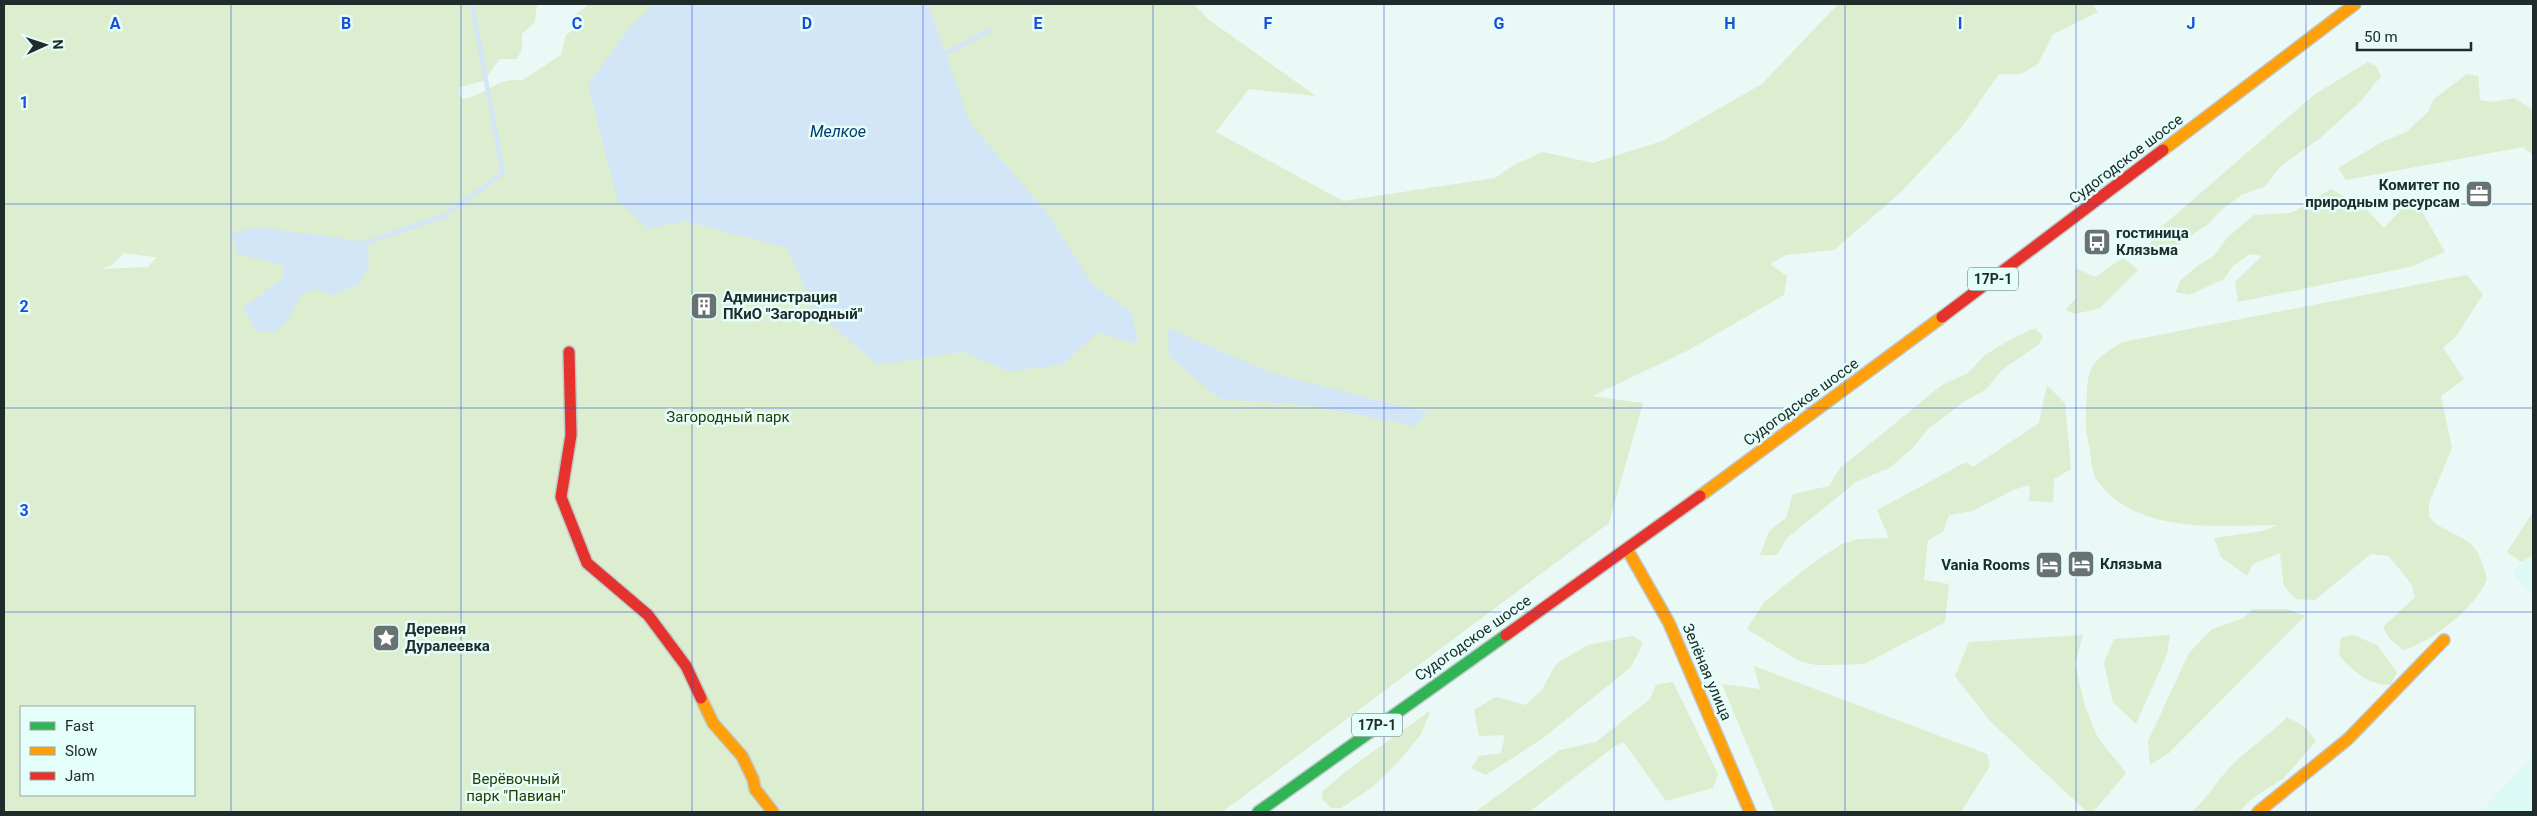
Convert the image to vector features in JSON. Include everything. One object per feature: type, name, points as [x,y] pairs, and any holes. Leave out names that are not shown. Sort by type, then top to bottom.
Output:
[{"type":"main road","name":"Судогодское шоссе","points":[[1258,812],[1334,755],[1627,549],[2014,264],[2355,4]]},
{"type":"main road","points":[[569,352],[572,435],[560,497],[587,563],[648,615],[686,666],[713,723],[742,756],[753,779],[755,789],[773,812]]},
{"type":"main road","name":"Зелёная улица","points":[[1627,549],[1669,622],[1750,812]]},
{"type":"main road","points":[[2258,812],[2348,739],[2444,640]]},
{"type":"shaded area","points":[[2533,555],[2533,598],[2512,571]]},
{"type":"shaded area","points":[[2533,756],[2533,812],[2481,812]]},
{"type":"green space","name":"Загородный парк","points":[[4,4],[537,4],[535,22],[522,34],[522,49],[517,59],[500,59],[483,81],[460,87],[459,94],[462,99],[469,98],[506,81],[521,81],[561,55],[566,35],[580,25],[576,14],[590,4],[1194,4],[1208,19],[1316,96],[1249,89],[1216,132],[1343,201],[1495,178],[1514,165],[1543,152],[1593,163],[1662,141],[1762,84],[1838,4],[2093,4],[2098,12],[2053,34],[2038,64],[2021,74],[1999,74],[1960,129],[1900,193],[1834,250],[1786,255],[1770,264],[1787,276],[1784,295],[1687,351],[1592,396],[1643,403],[1609,523],[1222,812],[4,812]],"holes":[[[124,253],[157,257],[148,267],[101,269],[112,265]]]},
{"type":"green space","points":[[2368,62],[2376,66],[2381,76],[2360,102],[2320,138],[2282,165],[2264,187],[2241,195],[2220,211],[2211,222],[2160,257],[2149,251],[2152,235],[2315,94]]},
{"type":"green space","points":[[2467,74],[2478,76],[2480,100],[2492,102],[2514,98],[2533,110],[2533,155],[2523,147],[2346,180],[2338,168],[2382,142],[2406,132],[2428,112],[2434,99]]},
{"type":"green space","points":[[2331,189],[2366,209],[2384,228],[2407,203],[2421,210],[2445,252],[2410,267],[2238,302],[2235,282],[2262,256],[2250,254],[2233,266],[2224,279],[2189,295],[2176,292],[2180,281],[2196,267],[2215,255],[2227,238],[2254,215],[2291,213]]},
{"type":"green space","points":[[2123,258],[2138,270],[2100,308],[2075,314],[2066,310],[2076,298],[2076,268],[2095,277]]},
{"type":"green space","points":[[2467,275],[2483,294],[2458,334],[2443,348],[2464,379],[2441,396],[2452,448],[2429,503],[2429,517],[2440,526],[2466,540],[2476,550],[2483,564],[2487,579],[2473,601],[2463,612],[2427,639],[2403,650],[2389,638],[2383,627],[2415,597],[2412,585],[2389,556],[2371,554],[2315,600],[2296,599],[2284,586],[2280,553],[2253,564],[2247,576],[2221,557],[2214,538],[2263,531],[2277,525],[2204,525],[2155,519],[2133,510],[2113,497],[2096,479],[2086,426],[2089,377],[2095,363],[2123,342]]},
{"type":"green space","points":[[2035,328],[2043,337],[2038,345],[2002,370],[1985,390],[1965,401],[1929,428],[1911,450],[1889,468],[1856,482],[1787,538],[1777,555],[1760,555],[1770,530],[1786,518],[1793,494],[1829,486],[1839,469],[1942,385],[1968,373],[1985,355]]},
{"type":"green space","points":[[2047,385],[2065,403],[2071,469],[2054,479],[2053,502],[2029,501],[2030,485],[2013,490],[1973,511],[1949,515],[1943,532],[1928,540],[1924,580],[1949,584],[1945,622],[1864,664],[1816,665],[1799,661],[1747,629],[1764,602],[1810,565],[1840,545],[1858,539],[1889,538],[1877,510],[1966,462],[1973,467],[2039,423]]},
{"type":"green space","points":[[2531,515],[2533,516],[2533,555],[2521,562],[2507,552]]},
{"type":"green space","points":[[2252,609],[2287,609],[2305,616],[2168,754],[2150,765],[2148,741],[2189,653],[2212,629],[2244,618]]},
{"type":"green space","points":[[2083,635],[2075,664],[2085,707],[2098,738],[2126,773],[2094,811],[2087,812],[1990,721],[1955,676],[1969,642]]},
{"type":"green space","points":[[2170,635],[2167,654],[2136,724],[2113,702],[2104,663],[2114,639]]},
{"type":"green space","points":[[2353,635],[2377,645],[2397,672],[2391,685],[2368,680],[2350,667],[2339,655],[2341,637]]},
{"type":"green space","points":[[1633,636],[1643,643],[1631,667],[1542,739],[1486,775],[1471,768],[1479,756],[1501,753],[1505,735],[1479,736],[1474,710],[1496,697],[1525,705],[1542,690],[1556,664],[1588,645]]},
{"type":"green space","points":[[1754,666],[1987,754],[1990,766],[1961,812],[1775,812],[1722,684],[1760,689]]},
{"type":"green space","points":[[1673,682],[1718,774],[1713,788],[1666,801],[1624,742],[1615,746],[1529,812],[1475,812],[1560,750],[1596,742],[1649,700],[1656,685]]},
{"type":"green space","points":[[1431,710],[1421,734],[1400,760],[1374,786],[1341,808],[1331,808],[1323,800],[1322,792],[1346,771]]},
{"type":"green space","points":[[2287,717],[2304,726],[2316,741],[2284,778],[2253,798],[2238,812],[2191,812],[2232,765]]},
{"type":"water","name":"Мелкое","points":[[654,4],[928,4],[970,123],[1048,214],[1092,284],[1132,312],[1138,344],[1097,333],[1062,365],[1008,371],[963,352],[877,365],[814,310],[787,248],[684,221],[648,229],[617,199],[588,84],[631,26]]},
{"type":"water","points":[[257,227],[368,242],[369,265],[359,284],[334,295],[315,289],[302,294],[285,324],[276,332],[256,331],[243,308],[284,277],[282,265],[238,254],[231,234]]},
{"type":"water","points":[[1168,328],[1271,373],[1428,413],[1415,426],[1307,405],[1220,399],[1169,356]]},
{"type":"waterway","points":[[368,242],[444,216],[503,173],[472,4]]},
{"type":"waterway","points":[[946,53],[990,30]]},
{"type":"traffic: fast","points":[[1258,812],[1506,635]]},
{"type":"traffic: slow","points":[[2163,150],[2355,4]]},
{"type":"traffic: slow","points":[[1700,496],[1942,317]]},
{"type":"traffic: slow","points":[[1627,549],[1669,623],[1750,812]]},
{"type":"traffic: slow","points":[[2258,812],[2348,739],[2444,640]]},
{"type":"traffic: slow","points":[[701,698],[713,723],[742,756],[753,779],[755,789],[773,812]]},
{"type":"traffic: jam","points":[[1942,317],[2163,150]]},
{"type":"traffic: jam","points":[[569,352],[571,435],[561,497],[587,563],[648,615],[686,666],[701,698]]},
{"type":"traffic: jam","points":[[1506,635],[1700,496]]},
{"type":"place","name":"Комитет по природным ресурсам","points":[[2479,194]]},
{"type":"place","name":"гостиница Клязьма","points":[[2097,242]]},
{"type":"place","name":"Администрация ПКиО \"Загородный\"","points":[[704,306]]},
{"type":"place","name":"Клязьма","points":[[2081,564]]},
{"type":"place","name":"Vania Rooms","points":[[2049,565]]},
{"type":"place","name":"Деревня Дуралеевка","points":[[386,638]]},
{"type":"park label","name":"Верёвочный парк \"Павиан\"","points":[[516,788]]}]
